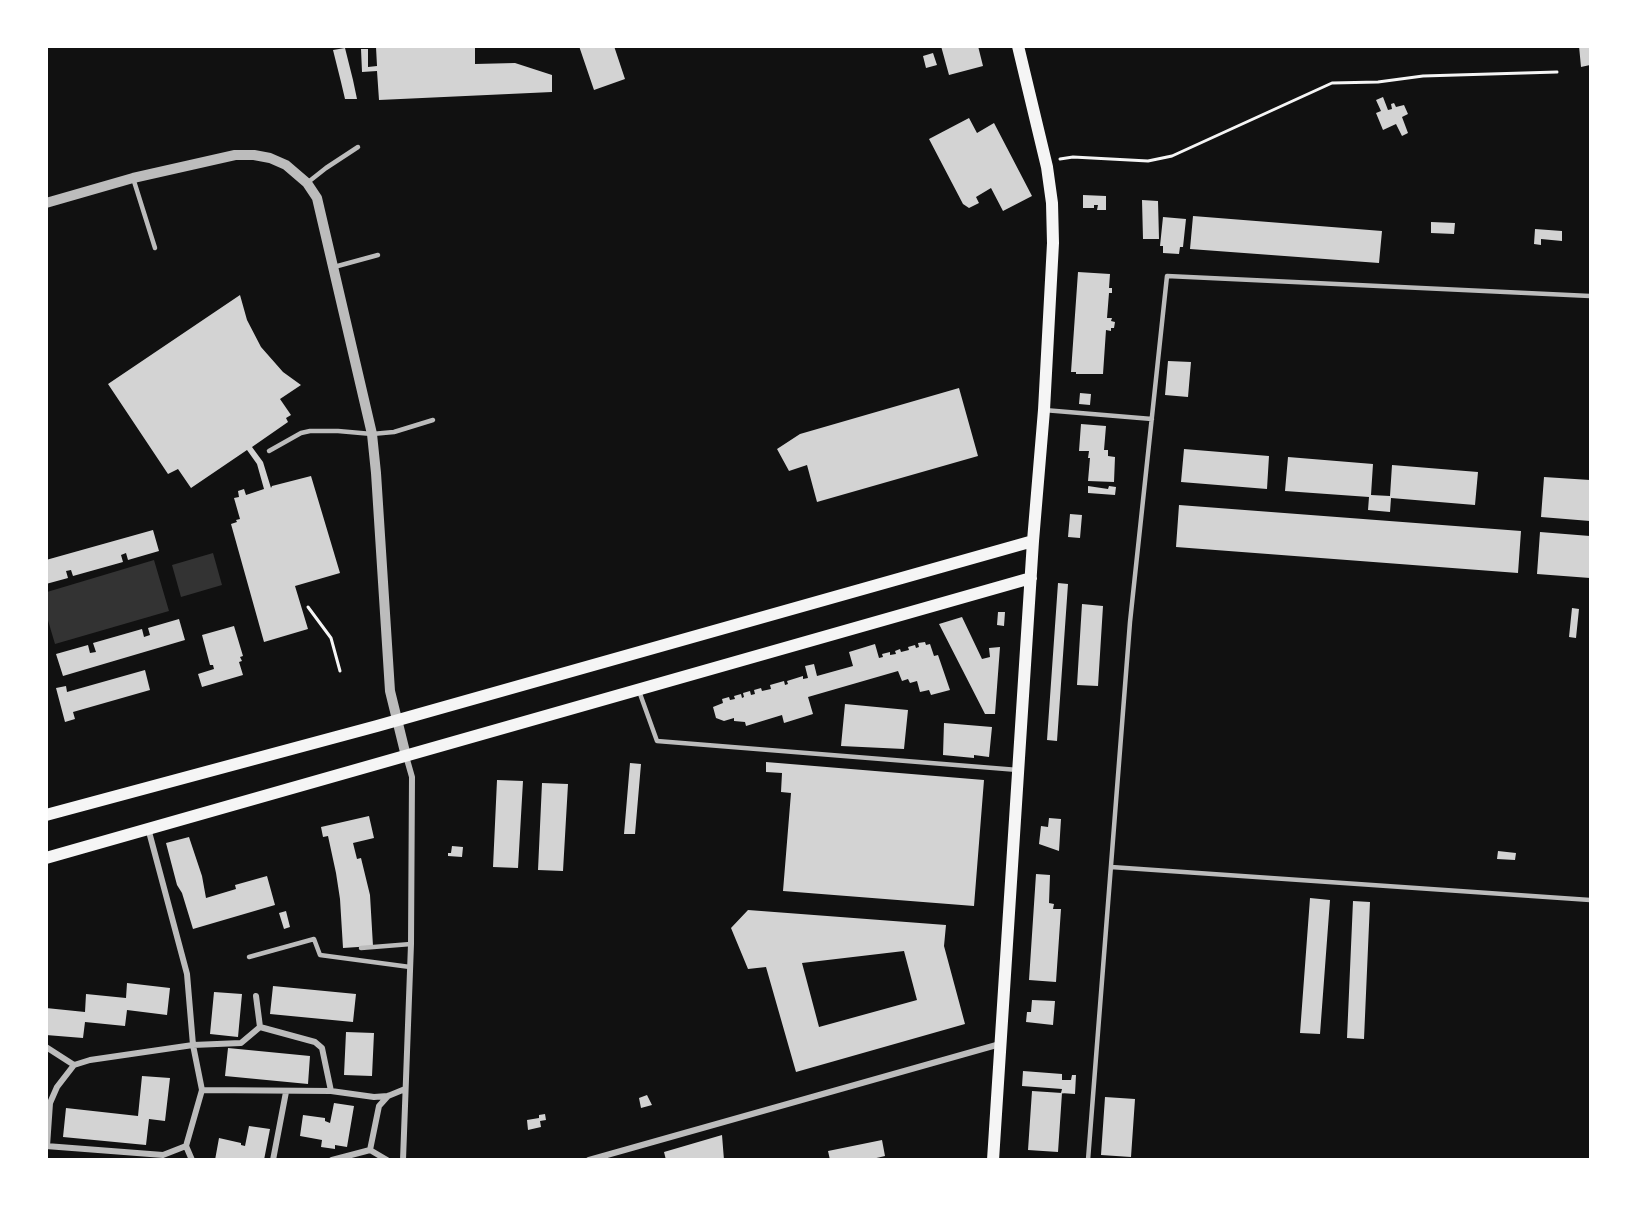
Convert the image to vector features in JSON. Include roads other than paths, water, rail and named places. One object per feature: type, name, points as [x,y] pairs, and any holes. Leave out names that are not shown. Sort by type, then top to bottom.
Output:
[{"type":"main road","points":[[993,1160],[1033,541],[1044,410],[1053,243],[1052,203],[1046,161],[1018,46]]},
{"type":"main road","points":[[46,815],[397,720],[1033,541]]},
{"type":"main road","points":[[46,858],[1031,578]]},
{"type":"street","points":[[46,203],[133,178],[210,160],[255,155],[286,165],[307,183],[319,206],[372,434],[389,679],[412,777],[411,944],[403,1160]]},
{"type":"street","points":[[148,828],[187,974],[193,1045],[202,1090],[186,1146],[192,1160]]},
{"type":"street","points":[[256,996],[260,1027]]},
{"type":"street","points":[[186,1146],[163,1155],[47,1146],[50,1103],[57,1087],[74,1065],[90,1060],[193,1045],[241,1043],[260,1027]]},
{"type":"street","points":[[260,1027],[315,1042],[322,1048],[331,1091]]},
{"type":"street","points":[[589,1160],[1001,1044]]},
{"type":"street","points":[[46,1047],[74,1065]]},
{"type":"street","points":[[202,1090],[331,1091],[374,1097],[388,1096],[405,1089]]},
{"type":"street","points":[[273,1160],[286,1092]]},
{"type":"street","points":[[370,1150],[379,1106],[388,1096]]},
{"type":"street","points":[[333,1160],[370,1150],[387,1160]]},
{"type":"street","points":[[106,1151],[106,1160]]},
{"type":"lane","points":[[307,183],[358,147]]},
{"type":"lane","points":[[133,178],[155,248]]},
{"type":"lane","points":[[334,267],[378,255]]},
{"type":"lane","points":[[1088,1160],[1130,622],[1167,276],[1590,296]]},
{"type":"lane","points":[[1044,410],[1152,419]]},
{"type":"lane","points":[[269,451],[301,433],[310,431],[372,434],[394,432],[433,420]]},
{"type":"lane","points":[[639,689],[657,741],[1019,770]]},
{"type":"lane","points":[[1111,867],[1590,900]]},
{"type":"lane","points":[[249,957],[314,939],[320,955],[410,967]]},
{"type":"lane","points":[[361,948],[411,944]]}]
